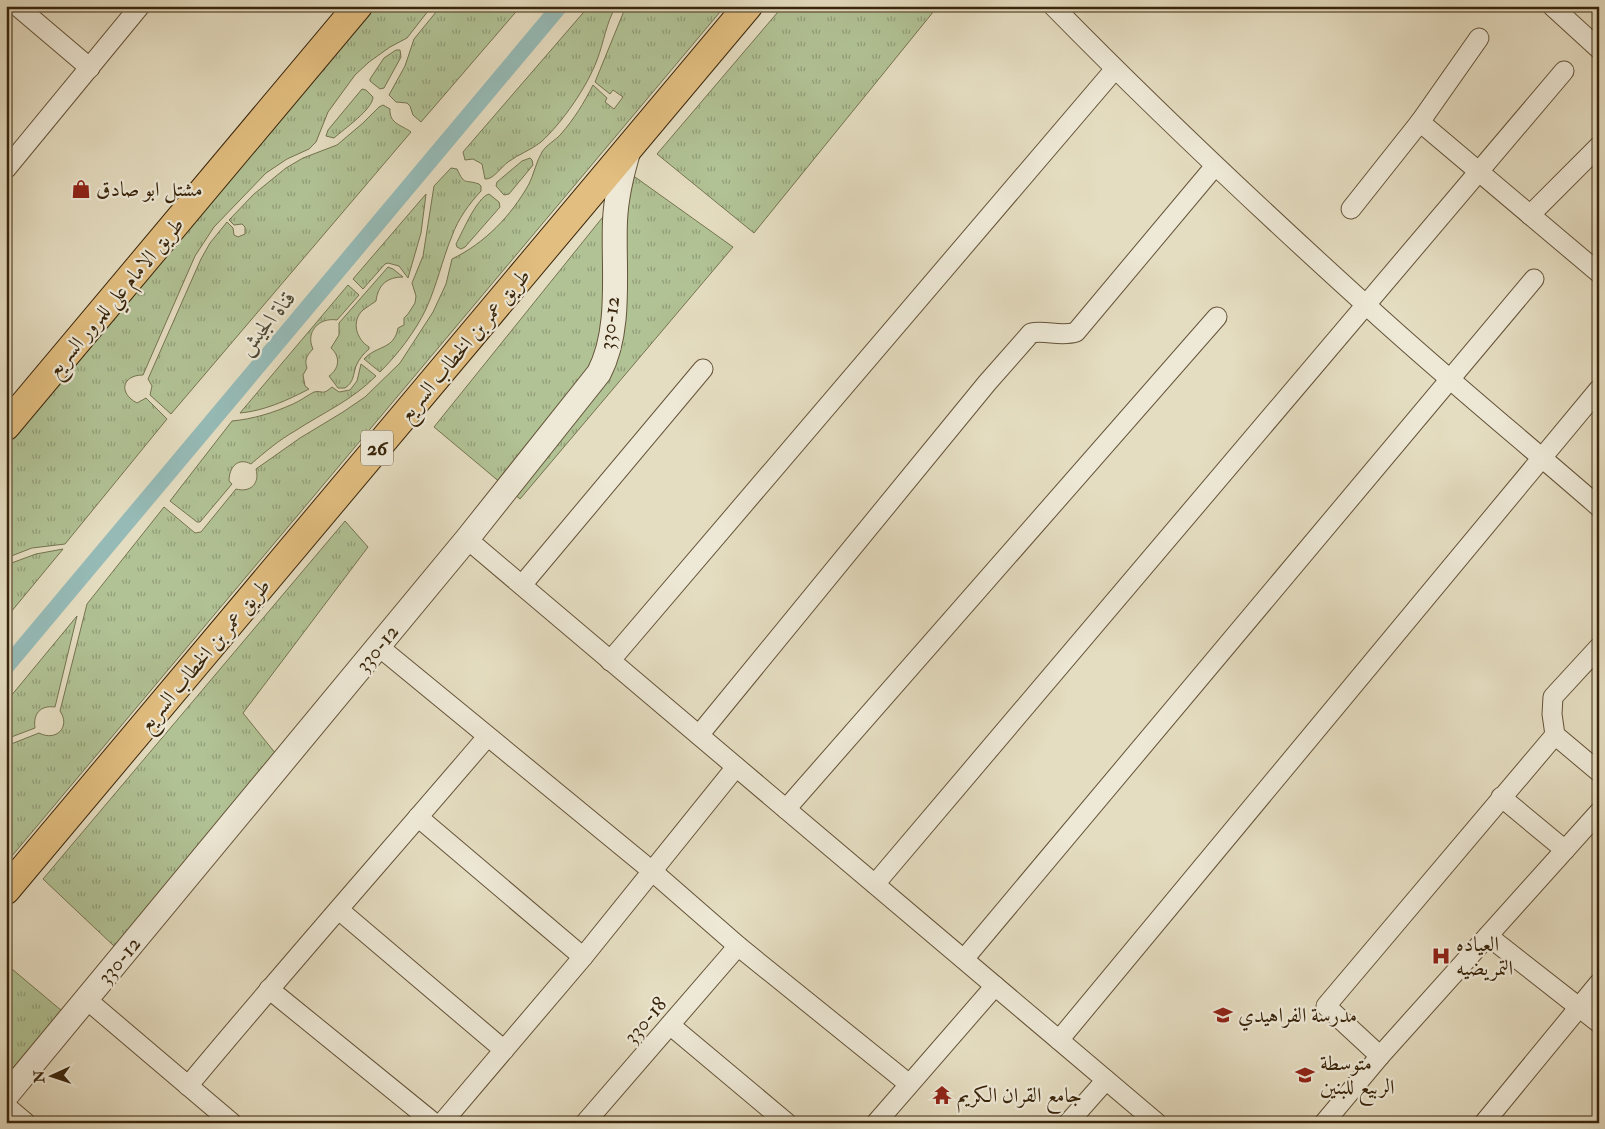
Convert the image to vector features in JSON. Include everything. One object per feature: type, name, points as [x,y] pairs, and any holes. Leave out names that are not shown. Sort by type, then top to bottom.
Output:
[{"type":"highway","name":"طريق عمر بن الخطاب السريع","points":[[6,890],[748,6]]},
{"type":"highway","name":"طريق الامام علي للمرور السريع","points":[[6,426],[355,8]]},
{"type":"street","points":[[17,6],[90,68]]},
{"type":"street","points":[[6,168],[140,6]]},
{"type":"street","points":[[1053,6],[1115,69],[1216,166],[1366,305],[1599,507]]},
{"type":"street","points":[[1552,6],[1599,50]]},
{"type":"street","points":[[1351,210],[1420,122],[1479,38]]},
{"type":"street","points":[[610,661],[1115,69]]},
{"type":"street","points":[[875,884],[1564,71]]},
{"type":"street","points":[[1420,122],[1530,215],[1595,264]]},
{"type":"street","points":[[1530,215],[1599,146]]},
{"type":"street","name":"330-12","points":[[6,1096],[467,539],[592,382],[604,362],[613,330],[617,202],[629,148]]},
{"type":"street","points":[[699,735],[1030,333],[1068,335],[1076,332],[1216,166]]},
{"type":"street","points":[[964,960],[1534,279]]},
{"type":"street","points":[[786,810],[1216,318]]},
{"type":"street","points":[[522,586],[703,369]]},
{"type":"street","points":[[1059,1040],[1599,389]]},
{"type":"street","points":[[467,539],[1157,1123]]},
{"type":"street","points":[[378,646],[652,871],[738,946],[909,1084]]},
{"type":"street","points":[[1599,647],[1553,697],[1552,714],[1556,735],[1599,772]]},
{"type":"street","points":[[1380,1056],[1326,1006],[1501,797],[1556,735]]},
{"type":"street","points":[[188,1086],[269,989],[487,737]]},
{"type":"street","points":[[442,1123],[583,957],[736,767]]},
{"type":"street","points":[[1501,797],[1565,850]]},
{"type":"street","points":[[1324,1123],[1380,1056],[1599,812]]},
{"type":"street","points":[[418,817],[583,957]]},
{"type":"street","points":[[339,910],[504,1050]]},
{"type":"street","points":[[1488,936],[1599,1023]]},
{"type":"street","name":"330-18","points":[[595,1119],[670,1025],[738,946]]},
{"type":"street","points":[[1484,1123],[1599,983]]},
{"type":"street","points":[[885,1120],[909,1084],[995,986]]},
{"type":"street","points":[[269,989],[434,1123]]},
{"type":"street","points":[[86,1000],[232,1123]]},
{"type":"street","points":[[670,1025],[787,1123]]},
{"type":"street","points":[[1068,1123],[1106,1080]]},
{"type":"street","points":[[6,1106],[26,1123]]},
{"type":"green space","points":[[374,6],[432,6],[407,38],[390,47],[355,75],[328,112],[316,142],[309,149],[287,159],[266,173],[214,227],[195,256],[143,375],[131,378],[125,385],[125,390],[131,399],[137,403],[146,398],[167,419],[65,544],[32,548],[6,558],[6,445]]},
{"type":"green space","points":[[441,6],[521,6],[421,122],[413,115],[407,103],[396,102],[389,95],[405,66],[414,39]]},
{"type":"green space","points":[[589,6],[616,6],[593,70],[580,93],[557,125],[541,142],[508,162],[488,179],[485,179],[482,164],[473,159],[465,160],[463,152]]},
{"type":"green space","points":[[626,6],[678,6],[682,9],[685,6],[725,6],[6,863],[6,746],[39,733],[51,736],[63,727],[64,722],[60,711],[87,604],[164,507],[195,533],[201,532],[236,489],[246,490],[253,486],[257,479],[256,469],[300,438],[365,397],[400,363],[433,312],[446,284],[452,259],[486,237],[514,207],[529,184],[542,152],[570,123],[593,85],[607,98],[605,102],[614,109],[623,97],[613,90],[610,94],[595,82]]},
{"type":"green space","points":[[783,6],[938,6],[754,233],[657,154]]},
{"type":"green space","points":[[396,50],[400,50],[401,57],[384,88],[380,89],[370,79],[384,58]]},
{"type":"green space","points":[[362,89],[366,90],[373,97],[372,102],[357,119],[334,138],[326,136],[328,130]]},
{"type":"green space","points":[[383,105],[390,109],[390,114],[397,124],[411,132],[171,414],[150,395],[152,386],[148,379],[201,259],[210,243],[227,222],[233,228],[234,235],[238,237],[245,234],[245,227],[242,224],[234,225],[229,220],[254,194],[286,168],[303,158],[337,145]]},
{"type":"green space","points":[[530,158],[533,165],[509,194],[504,195],[496,186],[497,182],[522,161]]},
{"type":"green space","points":[[451,168],[457,169],[465,181],[479,184],[481,191],[464,212],[454,230],[422,318],[406,342],[380,372],[364,359],[393,340],[398,328],[404,325],[404,318],[415,303],[416,296],[412,283],[423,256],[434,186]]},
{"type":"green space","points":[[635,177],[733,247],[520,499],[434,427]]},
{"type":"green space","points":[[426,194],[421,233],[408,278],[399,266],[388,263],[363,289],[353,279]]},
{"type":"green space","points":[[489,194],[499,202],[500,207],[465,247],[461,249],[457,247],[456,244],[475,208]]},
{"type":"green space","points":[[388,267],[403,277],[392,278],[384,283],[379,290],[376,301],[359,314],[356,324],[358,335],[369,349],[357,363],[350,383],[345,388],[338,388],[329,376],[335,370],[338,363],[336,355],[331,348],[339,335],[339,323]]},
{"type":"green space","points":[[348,285],[359,295],[337,320],[319,323],[312,332],[311,343],[313,349],[307,358],[307,368],[303,375],[305,386],[309,389],[276,404],[240,413]]},
{"type":"green space","points":[[361,364],[376,376],[367,385],[337,406],[283,438],[251,464],[242,462],[235,465],[229,476],[229,481],[232,484],[200,522],[197,522],[170,501],[232,421],[270,413],[296,403],[314,392],[324,392],[332,387],[339,392],[350,390],[357,381]]},
{"type":"green space","points":[[345,521],[368,547],[243,713],[276,754],[115,947],[43,879]]},
{"type":"green space","points":[[63,549],[6,618],[6,565],[36,554]]},
{"type":"green space","points":[[77,616],[55,707],[45,707],[39,711],[35,719],[35,728],[6,739],[6,702]]},
{"type":"green space","points":[[6,964],[62,1011],[6,1078]]},
{"type":"waterway","name":"قناة الجيش","points":[[6,667],[560,6]]},
{"type":"place","name":"مشتل ابو صادق","points":[[81,189]]},
{"type":"place","name":"العياده التمريضيه","points":[[1441,956]]},
{"type":"place","name":"مدرسة الفراهيدي","points":[[1223,1015]]},
{"type":"place","name":"متوسطة الربيع للبنين","points":[[1305,1075]]},
{"type":"place","name":"جامع القران الكريم","points":[[942,1095]]}]
